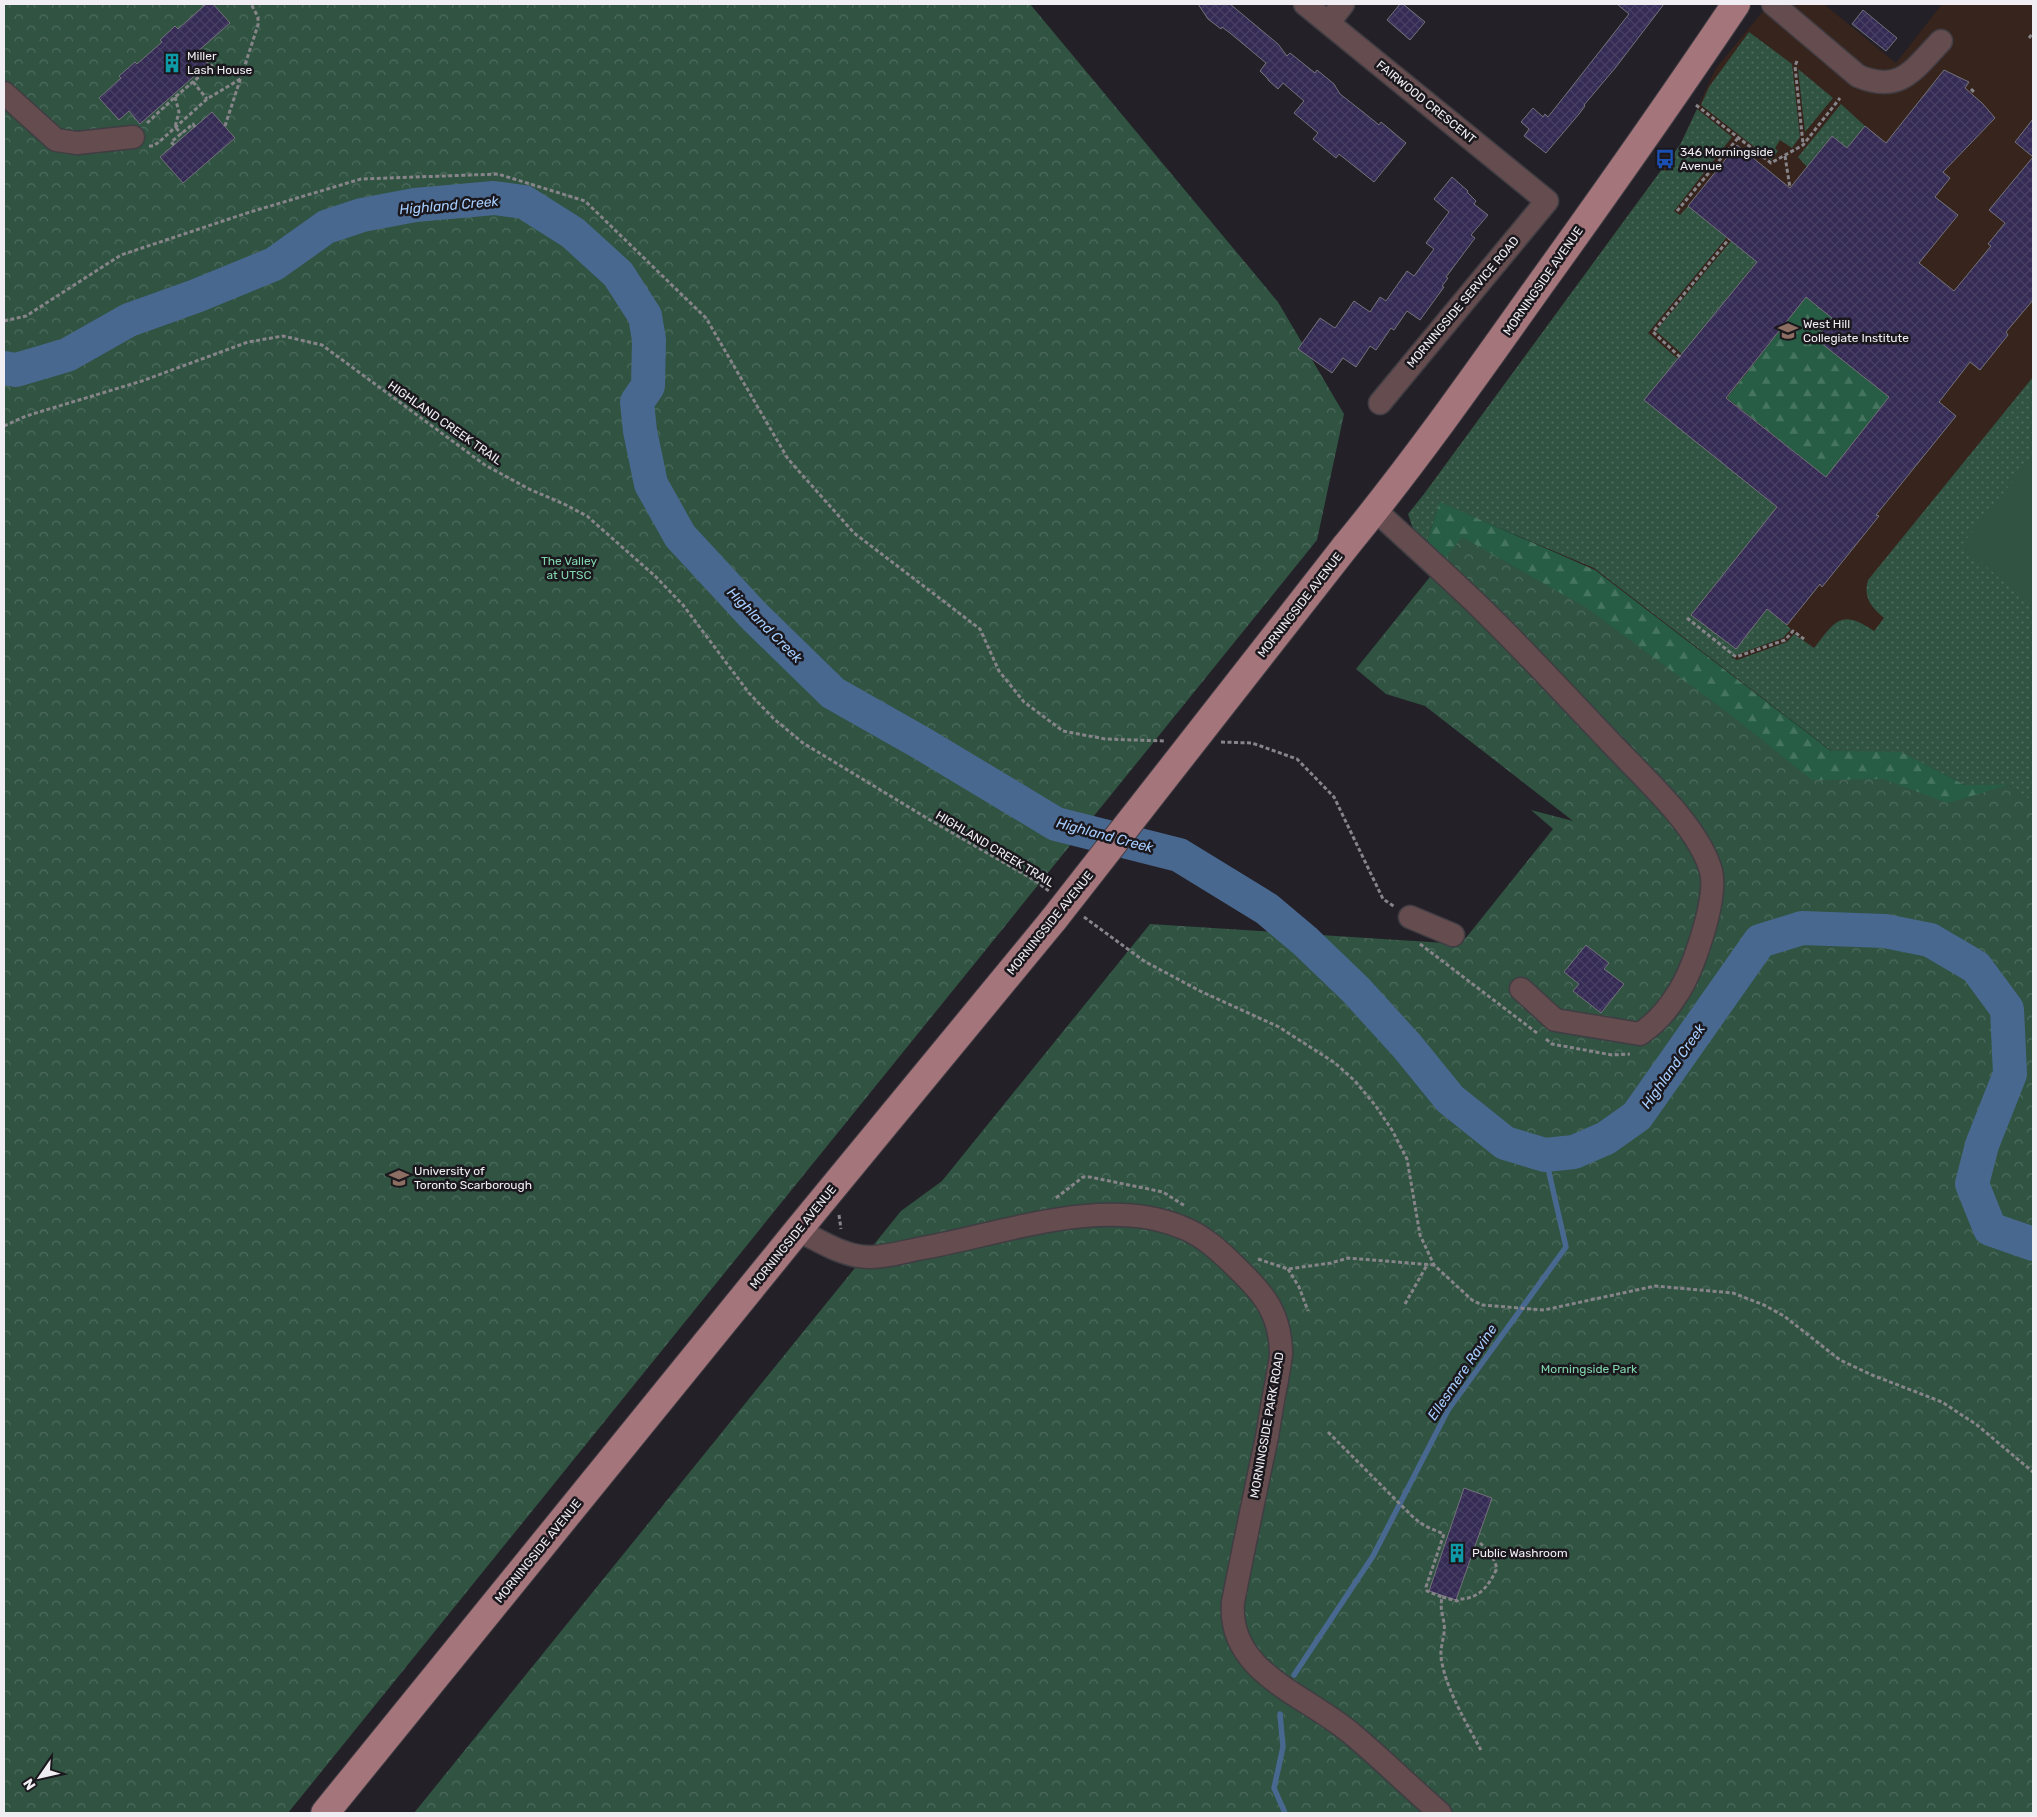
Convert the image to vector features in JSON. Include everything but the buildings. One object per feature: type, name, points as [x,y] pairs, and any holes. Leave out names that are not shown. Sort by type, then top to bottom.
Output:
[{"type":"main road","name":"MORNINGSIDE AVENUE","points":[[325,1813],[798,1230],[1054,919],[1375,510],[1461,396],[1678,91],[1736,4]]},
{"type":"street","name":"FAIRWOOD CRESCENT","points":[[1305,4],[1547,201]]},
{"type":"street","points":[[1329,22],[1343,4]]},
{"type":"street","points":[[1773,4],[1858,76],[1870,81],[1882,83],[1896,82],[1910,74],[1941,41]]},
{"type":"street","points":[[4,93],[56,140],[77,143],[132,137]]},
{"type":"street","name":"MORNINGSIDE SERVICE ROAD","points":[[1380,403],[1547,201]]},
{"type":"street","points":[[1375,510],[1483,610],[1632,765],[1682,820],[1706,856],[1711,872],[1713,890],[1695,956],[1678,994],[1656,1023],[1640,1034],[1555,1020],[1520,989]]},
{"type":"street","points":[[1410,917],[1453,934]]},
{"type":"street","name":"MORNINGSIDE PARK ROAD","points":[[798,1230],[852,1254],[872,1258],[948,1244],[1035,1223],[1077,1216],[1148,1217],[1182,1227],[1197,1234],[1222,1254],[1248,1278],[1264,1296],[1273,1310],[1280,1332],[1281,1355],[1233,1602],[1233,1623],[1237,1638],[1246,1653],[1265,1674],[1351,1732],[1440,1813]]},
{"type":"path","points":[[225,126],[258,25],[258,19],[252,4]]},
{"type":"path","points":[[2029,38],[2033,33]]},
{"type":"path","points":[[199,50],[212,66],[132,137],[149,146],[153,146],[207,99],[242,78]]},
{"type":"path","points":[[1797,61],[1795,66],[1803,145]]},
{"type":"path","points":[[193,82],[207,99]]},
{"type":"path","points":[[175,97],[179,118],[175,127]]},
{"type":"path","points":[[1696,105],[1771,164],[1803,145],[1840,98]]},
{"type":"path","points":[[174,145],[172,142],[192,124],[195,127]]},
{"type":"path","points":[[175,127],[182,134]]},
{"type":"path","points":[[1677,211],[1738,138]]},
{"type":"path","points":[[1785,156],[1790,188]]},
{"type":"path","points":[[4,321],[26,316],[121,255],[247,213],[361,179],[498,174],[585,201],[706,318],[788,459],[854,533],[980,629],[999,671],[1024,702],[1063,731],[1105,739],[1174,741]]},
{"type":"path","points":[[1680,357],[1653,332],[1729,239]]},
{"type":"path","name":"HIGHLAND CREEK TRAIL","points":[[4,426],[26,416],[142,381],[248,342],[283,336],[322,345],[484,465],[530,490],[587,516],[672,593],[749,692],[774,719],[803,743],[1034,880],[1050,892]]},
{"type":"path","points":[[1687,618],[1736,657],[1784,640],[1792,632],[1804,639]]},
{"type":"path","points":[[1213,742],[1252,743],[1297,758],[1334,797],[1383,899],[1410,917]]},
{"type":"path","points":[[1081,915],[1144,961],[1200,991],[1279,1027],[1335,1063],[1355,1081],[1392,1130],[1407,1159],[1420,1235],[1434,1266],[1465,1296],[1482,1304],[1544,1310],[1654,1286],[1733,1293],[1764,1305],[1784,1316],[1840,1360],[1872,1375],[1942,1402],[1977,1425],[2027,1469],[2033,1472]]},
{"type":"path","points":[[1405,1304],[1427,1265]]},
{"type":"path","points":[[1288,1269],[1298,1286],[1308,1311]]},
{"type":"path","points":[[1328,1432],[1425,1526],[1444,1534],[1426,1587],[1427,1591],[1457,1601],[1459,1599],[1476,1597],[1491,1580],[1497,1568],[1491,1553],[1480,1543]]},
{"type":"path","points":[[1442,1597],[1440,1609],[1444,1623],[1440,1649],[1442,1660],[1461,1711],[1482,1752]]},
{"type":"shaded area","name":"West Hill Collegiate Institute","points":[[1769,4],[1824,4],[1896,63],[1942,4],[2033,4],[2033,774],[1834,753],[1595,570],[1424,494],[1681,143],[1716,68]]},
{"type":"green space","name":"The Valley at UTSC","points":[[4,4],[1030,4],[1278,302],[1344,414],[1317,540],[288,1813],[4,1813]]},
{"type":"green space","points":[[1749,32],[1792,64],[1800,137],[1792,148],[1780,140],[1775,148],[1778,151],[1771,160],[1701,105],[1709,87]]},
{"type":"green space","points":[[1798,69],[1833,98],[1805,132]]},
{"type":"green space","points":[[1841,104],[1865,126],[1847,148],[1832,136],[1807,167],[1798,157]]},
{"type":"green space","points":[[1697,109],[1732,137],[1674,211],[1680,215],[1688,206],[1727,237],[1648,333],[1678,359],[1645,400],[1777,507],[1691,615],[1736,649],[1767,609],[1791,629],[1783,638],[1731,657],[1737,660],[1787,642],[1794,634],[1814,648],[1834,625],[1846,619],[1854,620],[1874,631],[1884,618],[1869,602],[1867,597],[1868,580],[2033,377],[2033,802],[2008,785],[1965,785],[1901,753],[1834,753],[1594,568],[1440,503],[1426,544],[1414,532],[1408,514],[1662,169],[1667,171],[1676,159],[1672,156],[1681,143]]},
{"type":"green space","points":[[1790,221],[1682,354],[1656,331],[1731,241]]},
{"type":"green space","points":[[1806,297],[1832,318],[1816,339],[1889,397],[1826,477],[1727,398]]},
{"type":"green space","points":[[2033,456],[2033,605],[1961,546]]},
{"type":"green space","points":[[1440,502],[1595,570],[1831,751],[1901,752],[1965,785],[2008,785],[2033,802],[2033,1052],[1426,544]]},
{"type":"green space","name":"Morningside Park","points":[[1462,537],[1587,608],[1731,715],[1812,780],[1883,779],[1948,803],[2008,785],[2033,802],[2033,1813],[414,1813],[901,1211],[942,1181],[1150,924],[1461,944],[1553,829],[1531,810],[1573,821],[1425,706],[1386,694],[1356,669]]},
{"type":"waterway","name":"Highland Creek","points":[[4,368],[16,370],[67,355],[129,320],[196,296],[274,264],[326,227],[362,215],[415,205],[494,198],[524,202],[573,233],[618,274],[645,316],[649,340],[648,386],[637,402],[640,431],[651,484],[680,536],[754,616],[833,693],[923,744],[1056,824],[1179,855],[1267,909],[1305,941],[1356,990],[1407,1046],[1450,1099],[1505,1143],[1545,1155],[1574,1152],[1606,1138],[1637,1116],[1760,941],[1802,928],[1885,931],[1930,940],[1976,967],[2007,1009],[2010,1074],[1982,1145],[1972,1184],[1990,1229],[2033,1244]]},
{"type":"waterway","name":"Ellesmere Ravine","points":[[1294,1675],[1373,1556],[1448,1410],[1566,1247],[1545,1155]]},
{"type":"waterway","name":"Ellesmere Ravine","points":[[1280,1714],[1283,1747],[1274,1788],[1285,1813]]},
{"type":"place","name":"Miller Lash House","points":[[172,63]]},
{"type":"place","name":"346 Morningside Avenue","points":[[1665,159]]},
{"type":"place","name":"West Hill Collegiate Institute","points":[[1788,331]]},
{"type":"place","name":"University of Toronto Scarborough","points":[[399,1178]]},
{"type":"place","name":"Public Washroom","points":[[1457,1553]]}]
